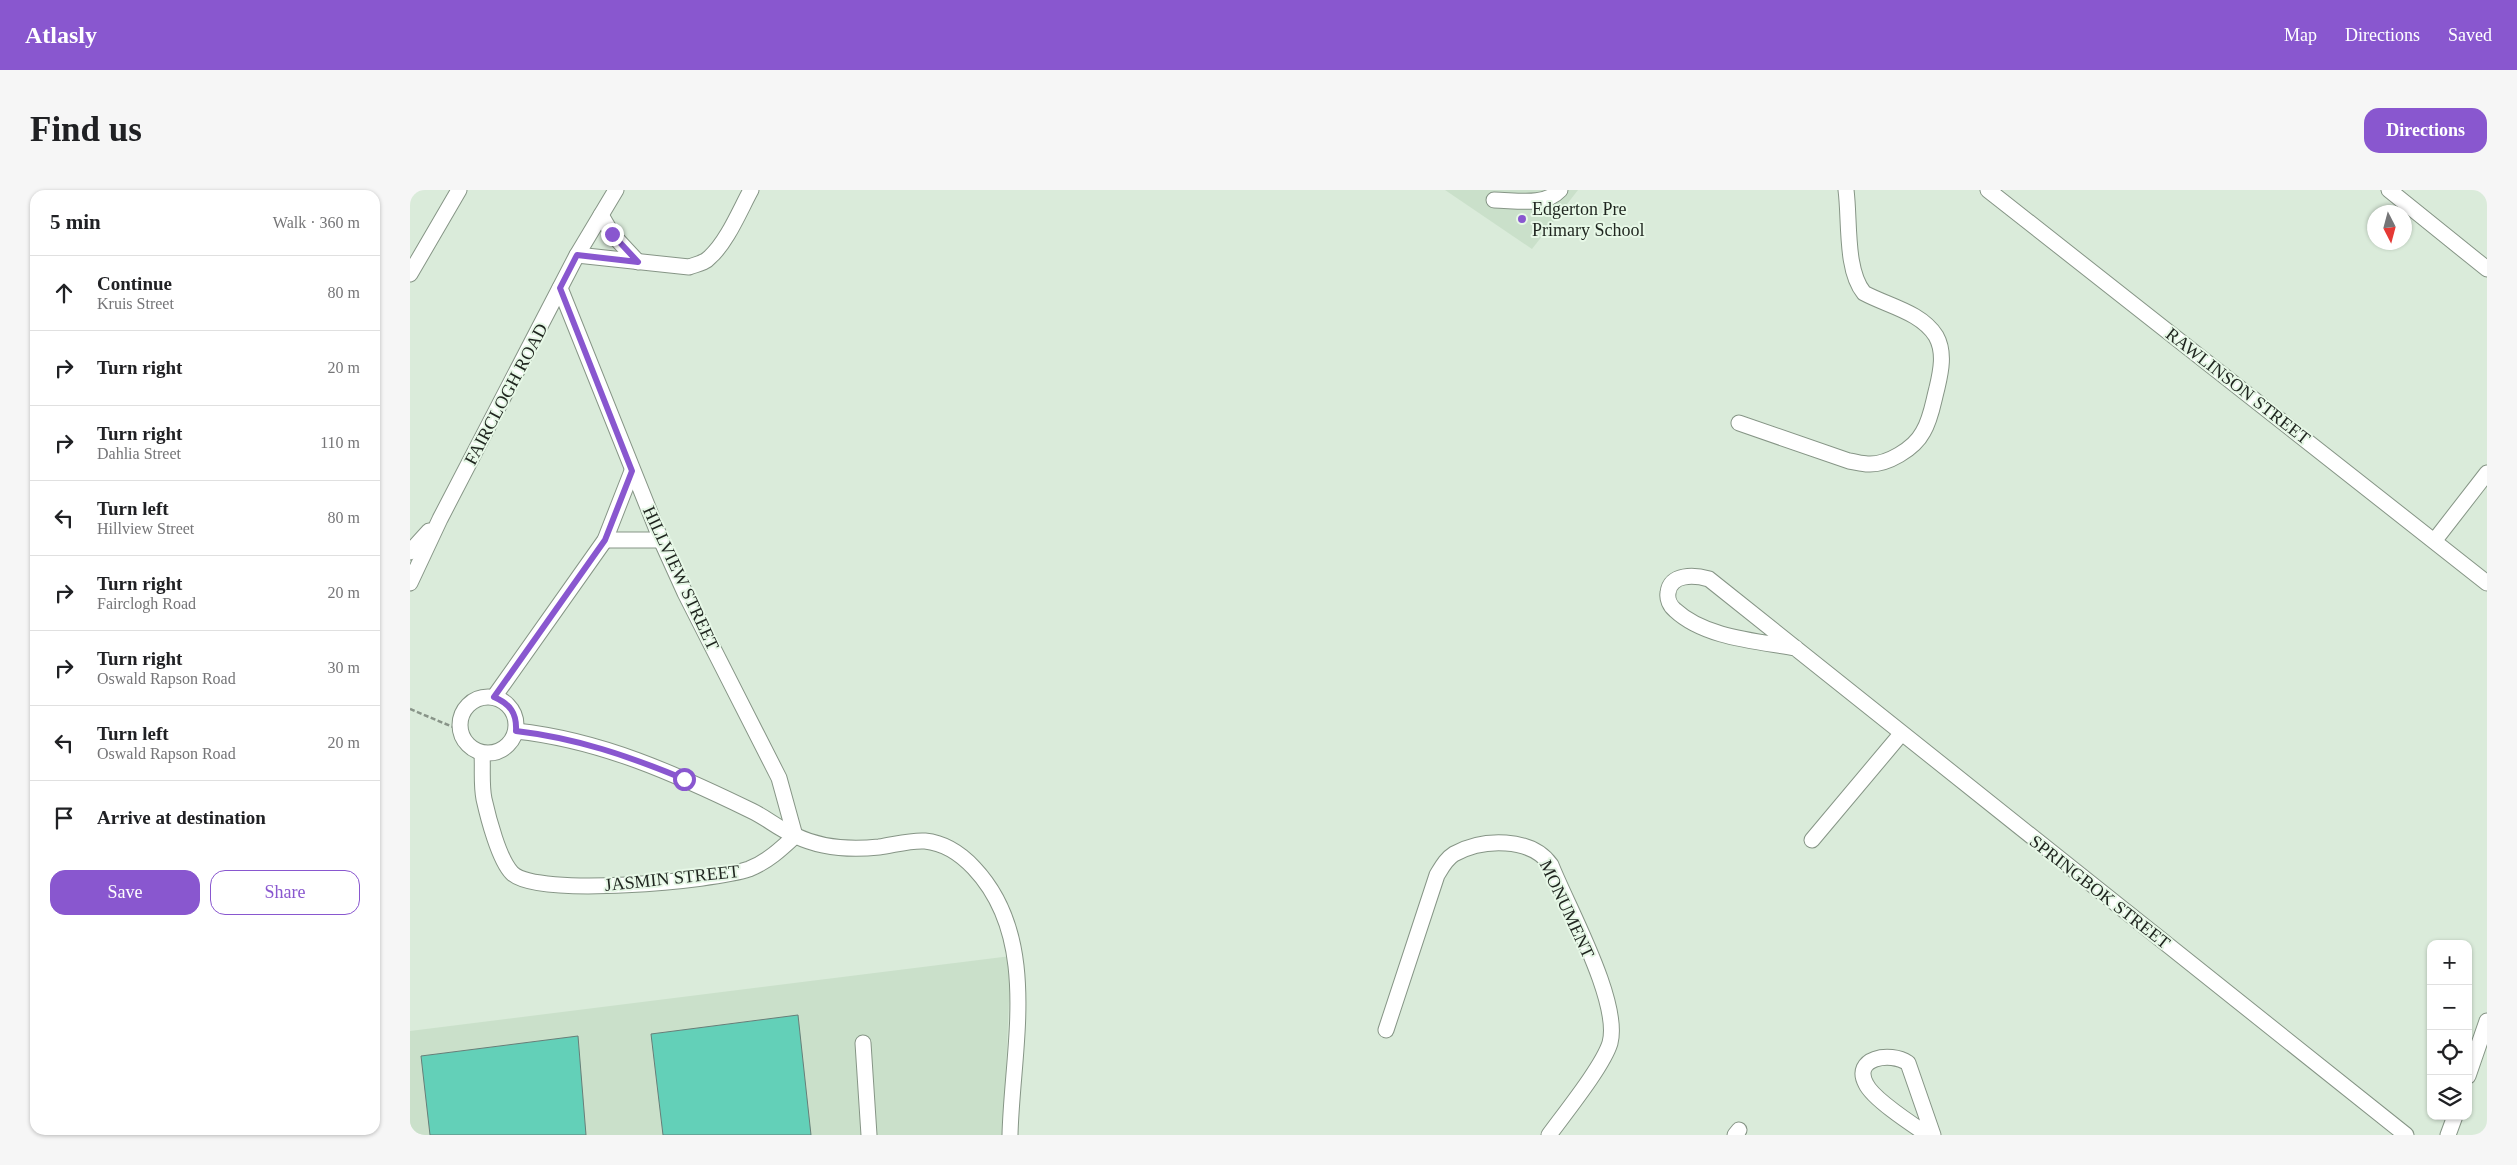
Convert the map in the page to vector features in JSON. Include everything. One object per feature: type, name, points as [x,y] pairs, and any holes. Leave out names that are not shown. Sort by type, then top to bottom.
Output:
[{"type":"street","points":[[410,274],[459,190]]},
{"type":"street","name":"FAIRCLOGH ROAD","points":[[410,583],[440,519],[577,255],[616,190]]},
{"type":"street","points":[[577,255],[689,267],[702,263],[711,257],[719,246],[752,190]]},
{"type":"street","points":[[1494,200],[1541,200],[1550,198],[1560,190]]},
{"type":"street","points":[[1739,422],[1849,461],[1868,464],[1888,460],[1913,444],[1923,434],[1929,421],[1942,370],[1940,346],[1936,337],[1924,322],[1864,293],[1858,286],[1853,267],[1846,190]]},
{"type":"street","name":"RAWLINSON STREET","points":[[1988,190],[2435,540],[2487,583]]},
{"type":"street","points":[[2389,190],[2487,269]]},
{"type":"street","points":[[601,215],[612,234],[638,262]]},
{"type":"street","name":"HILLVIEW STREET","points":[[560,288],[661,540],[685,593],[780,778],[795,836]]},
{"type":"street","points":[[494,697],[605,540],[632,471]]},
{"type":"street","points":[[2435,540],[2487,473]]},
{"type":"street","name":"FAIRCLOGH ROAD","points":[[410,552],[440,519]]},
{"type":"street","points":[[605,540],[661,540]]},
{"type":"street","name":"SPRINGBOK STREET","points":[[1796,648],[1732,636],[1698,625],[1674,610],[1668,602],[1669,587],[1673,581],[1693,575],[1709,579],[1796,648],[1901,734],[2406,1135]]},
{"type":"street","points":[[482,697],[494,697],[504,701],[512,709],[516,720],[516,731],[512,741],[504,749],[493,753],[482,753],[472,749],[464,741],[460,730],[460,719],[464,709],[472,701],[482,697]]},
{"type":"street","points":[[516,731],[554,735],[633,758],[755,812],[795,836],[817,844],[858,848],[924,841],[947,846],[966,859],[981,875],[1007,918],[1018,996],[1010,1135]]},
{"type":"street","points":[[1812,840],[1901,734]]},
{"type":"street","name":"JASMIN STREET","points":[[482,753],[484,798],[495,836],[506,864],[521,880],[596,886],[653,883],[724,875],[749,869],[772,857],[795,836]]},
{"type":"street","name":"MONUMENT","points":[[1386,1030],[1437,875],[1445,862],[1453,854],[1487,844],[1516,844],[1532,848],[1544,854],[1551,865],[1589,953],[1610,1008],[1612,1029],[1609,1044],[1603,1058],[1550,1135]]},
{"type":"street","points":[[2469,1075],[2482,1054],[2487,1021]]},
{"type":"street","points":[[863,1043],[870,1135]]},
{"type":"street","points":[[1928,1135],[1870,1090],[1864,1078],[1865,1067],[1872,1061],[1881,1056],[1892,1056],[1908,1063],[1934,1135]]},
{"type":"street","points":[[2448,1135],[2454,1120]]},
{"type":"path","points":[[410,709],[460,730]]},
{"type":"shaded area","name":"Edgerton Pre Primary School","points":[[1445,190],[1578,190],[1532,249]]},
{"type":"shaded area","points":[[1011,956],[1003,1135],[410,1135],[410,1031]]},
{"type":"building","points":[[798,1015],[811,1135],[663,1135],[651,1034]]},
{"type":"building","points":[[578,1036],[586,1135],[430,1135],[421,1056]]},
{"type":"place","name":"Edgerton Pre Primary School","points":[[1522,219]]},
{"type":"route","points":[[612,234],[621,246],[638,262],[577,255],[560,288],[632,471],[605,540],[494,697],[504,701],[512,709],[516,720],[516,731],[554,735],[617,752],[684,779]]}]
